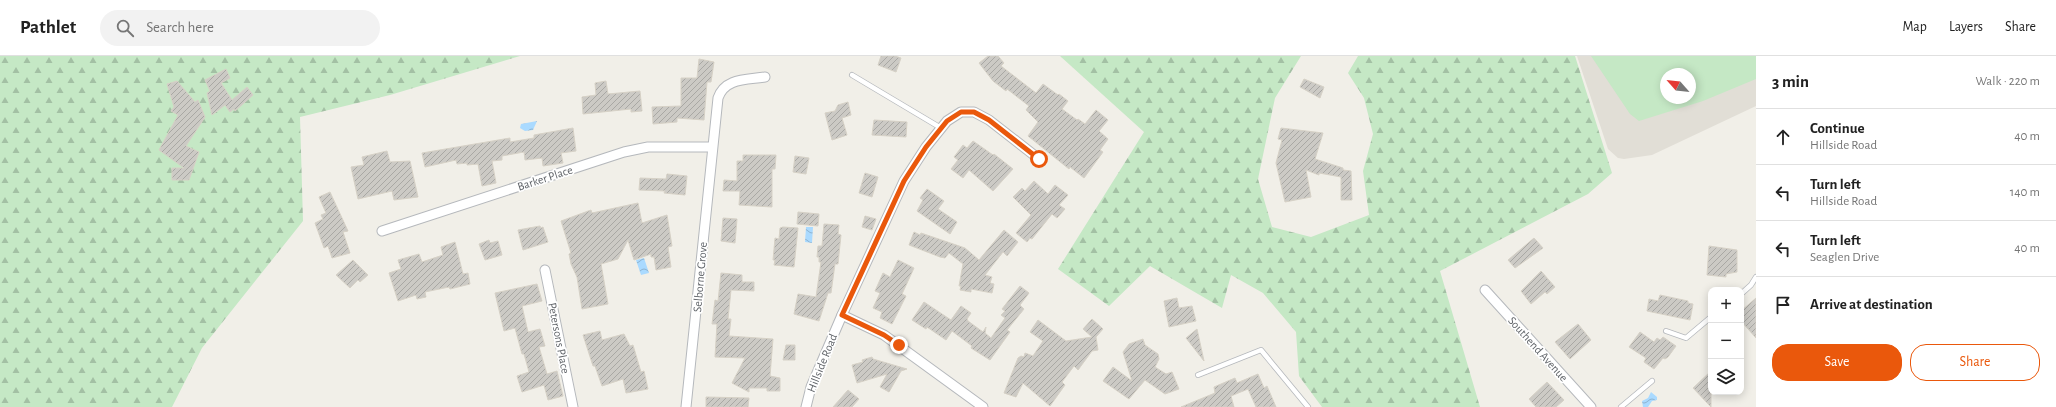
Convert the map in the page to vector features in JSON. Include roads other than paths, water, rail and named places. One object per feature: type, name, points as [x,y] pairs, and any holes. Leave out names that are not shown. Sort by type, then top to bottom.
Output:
[{"type":"street","name":"Selborne Grove","points":[[686,407],[698,306],[712,147],[718,98],[720,91],[726,84],[734,81],[765,77]]},
{"type":"street","name":"Hillside Road","points":[[806,407],[811,387],[842,315],[904,181],[914,164],[947,121],[961,112],[974,112],[989,120],[1039,159]]},
{"type":"street","name":"Barker Place","points":[[382,231],[624,152],[648,147],[712,147]]},
{"type":"street","name":"Petersons Place","points":[[545,270],[573,407]]},
{"type":"street","name":"Southend Avenue","points":[[1485,290],[1592,407]]},
{"type":"street","points":[[842,315],[884,335],[983,407]]},
{"type":"lane","points":[[852,75],[941,128]]},
{"type":"lane","points":[[1744,291],[1756,277]]},
{"type":"lane","points":[[1666,331],[1686,338],[1708,320]]},
{"type":"lane","points":[[1198,375],[1261,350],[1308,407]]},
{"type":"lane","points":[[1621,407],[1652,381]]},
{"type":"water","points":[[537,121],[533,130],[525,131],[520,128],[521,124]]},
{"type":"water","points":[[806,227],[813,227],[812,243],[805,242]]},
{"type":"water","points":[[644,258],[649,273],[641,275],[636,260]]},
{"type":"water","points":[[1651,392],[1657,397],[1657,400],[1652,401],[1648,407],[1643,407],[1642,401],[1648,398]]}]
